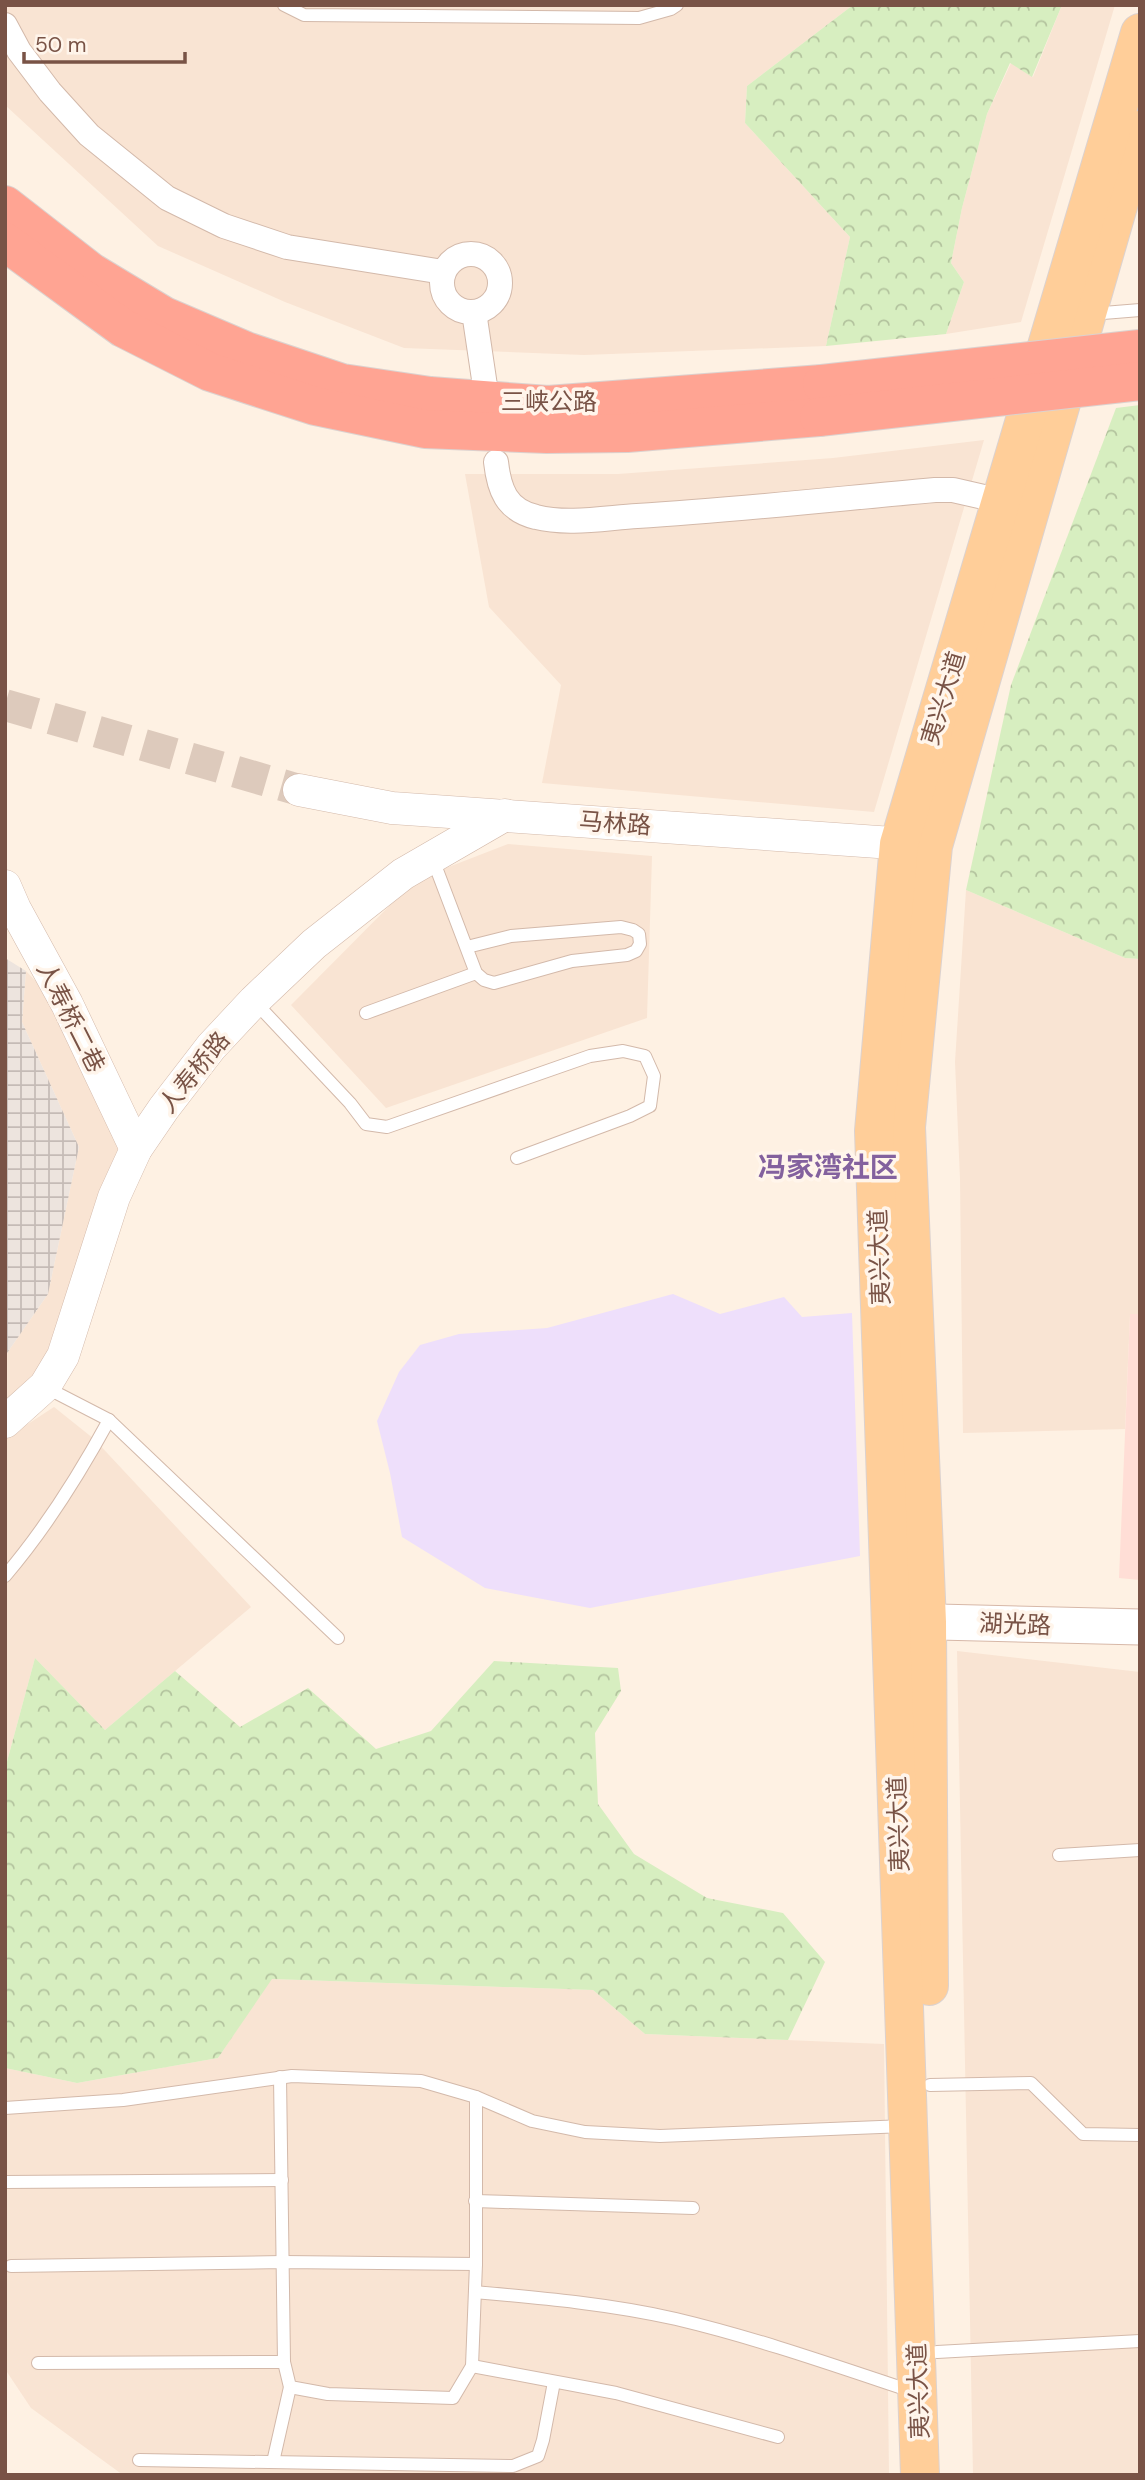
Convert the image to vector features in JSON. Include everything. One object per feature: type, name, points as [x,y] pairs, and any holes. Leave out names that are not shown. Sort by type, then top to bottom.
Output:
[{"type":"highway","name":"三峡公路","points":[[5,205],[91,271],[164,316],[246,351],[342,383],[430,396],[548,405],[820,401],[1140,381]]},
{"type":"highway","name":"三峡公路","points":[[5,242],[123,328],[210,372],[314,406],[425,429],[547,434],[627,433],[1140,348]]},
{"type":"main road","name":"夷兴大道","points":[[920,2475],[908,2126],[906,1127],[916,845],[1001,501],[1140,33]]},
{"type":"main road","name":"夷兴大道","points":[[916,845],[1087,314],[1140,130]]},
{"type":"main road","name":"夷兴大道","points":[[909,1621],[930,2085],[940,2475]]},
{"type":"main road","name":"湖光路","points":[[909,1621],[1140,1627]]},
{"type":"street","points":[[5,25],[19,51],[50,92],[89,135],[167,198],[224,226],[287,247],[443,272]]},
{"type":"street","points":[[466,254],[477,254],[498,270],[500,289],[491,304],[474,312],[455,307],[447,301],[441,282],[443,272],[457,257],[466,254]]},
{"type":"street","points":[[474,312],[485,386]]},
{"type":"street","points":[[496,462],[499,485],[509,503],[534,517],[560,520],[680,513],[934,490],[953,490],[1001,501]]},
{"type":"street","name":"马林路","points":[[299,790],[392,808],[916,845]]},
{"type":"street","name":"人寿桥路","points":[[5,1422],[45,1386],[63,1356],[114,1197],[136,1149],[211,1047],[254,1001],[314,944],[403,874],[505,815]]},
{"type":"street","name":"人寿桥二巷","points":[[8,902],[67,1004],[136,1149]]},
{"type":"lane","points":[[284,5],[304,15],[639,18],[677,5]]},
{"type":"lane","points":[[1087,314],[1140,310]]},
{"type":"lane","points":[[432,857],[476,973],[484,980],[494,983],[572,961],[627,955],[636,951],[640,944],[639,934],[633,929],[621,928],[535,933],[495,939],[467,947]]},
{"type":"lane","points":[[366,1013],[476,973]]},
{"type":"lane","points":[[254,1001],[366,1124],[387,1127],[590,1056],[623,1051],[645,1056],[654,1076],[650,1106],[517,1158]]},
{"type":"lane","points":[[45,1386],[109,1420],[338,1638]]},
{"type":"lane","points":[[5,1576],[28,1549],[82,1469],[109,1420]]},
{"type":"lane","points":[[1059,1855],[1140,1850]]},
{"type":"lane","points":[[5,2108],[123,2100],[280,2077],[421,2081],[476,2097],[532,2120],[585,2132],[660,2136],[908,2126]]},
{"type":"lane","points":[[273,2462],[290,2387],[284,2362],[280,2077]]},
{"type":"lane","points":[[930,2085],[1031,2083],[1083,2134],[1140,2135]]},
{"type":"lane","points":[[290,2387],[328,2395],[453,2398],[472,2366],[476,2264],[476,2097]]},
{"type":"lane","points":[[5,2182],[282,2180]]},
{"type":"lane","points":[[475,2201],[693,2208]]},
{"type":"lane","points":[[11,2266],[283,2262],[476,2264]]},
{"type":"lane","points":[[475,2292],[566,2299],[674,2319],[789,2350],[918,2394]]},
{"type":"lane","points":[[936,2352],[1140,2341]]},
{"type":"lane","points":[[38,2363],[284,2362]]},
{"type":"lane","points":[[472,2366],[616,2393],[778,2437]]},
{"type":"lane","points":[[139,2459],[513,2466],[538,2456],[554,2382]]},
{"type":"shaded area","points":[[5,5],[853,5],[747,86],[745,123],[850,237],[826,346],[584,355],[404,348],[285,302],[158,246],[5,105]]},
{"type":"shaded area","points":[[1062,5],[1115,5],[1021,322],[946,334],[964,282],[951,263],[962,208],[987,114],[1011,63],[1033,77]]},
{"type":"shaded area","points":[[984,440],[874,812],[542,783],[561,685],[489,607],[465,474],[618,474],[833,458]]},
{"type":"shaded area","points":[[508,844],[652,856],[647,1018],[386,1108],[291,1005],[415,880]]},
{"type":"shaded area","points":[[966,890],[1125,958],[1140,959],[1140,1314],[1130,1314],[1125,1429],[963,1433],[960,1179],[955,1062]]},
{"type":"shaded area","points":[[5,958],[26,971],[22,1022],[79,1147],[48,1294],[5,1356]]},
{"type":"shaded area","points":[[26,971],[44,990],[121,1148],[58,1333],[26,1388],[5,1409],[5,1356],[48,1294],[79,1147],[22,1022]]},
{"type":"shaded area","points":[[673,1294],[720,1314],[784,1297],[802,1317],[852,1313],[860,1556],[590,1608],[485,1588],[402,1537],[377,1421],[399,1372],[420,1345],[459,1334],[547,1328]]},
{"type":"shaded area","points":[[1130,1314],[1140,1314],[1140,1580],[1119,1578]]},
{"type":"shaded area","points":[[54,1407],[94,1439],[251,1607],[105,1730],[35,1658],[5,1769],[5,1439]]},
{"type":"shaded area","points":[[957,1651],[1140,1672],[1140,2475],[973,2475]]},
{"type":"shaded area","points":[[271,1979],[593,1990],[645,2034],[884,2044],[889,2475],[123,2475],[31,2408],[5,2369],[5,2068],[77,2083],[218,2058]]},
{"type":"green space","points":[[853,5],[1062,5],[1032,77],[1010,63],[987,114],[962,208],[951,263],[964,282],[946,334],[826,346],[850,237],[745,123],[747,86]]},
{"type":"green space","points":[[1140,405],[1140,959],[1125,958],[966,890],[1011,685],[1116,408]]},
{"type":"green space","points":[[35,1658],[105,1730],[175,1671],[240,1727],[308,1688],[376,1749],[431,1731],[494,1661],[618,1668],[621,1691],[595,1733],[598,1804],[634,1854],[707,1898],[783,1913],[825,1962],[788,2040],[645,2034],[593,1990],[272,1979],[218,2058],[77,2083],[5,2068],[5,1769]]},
{"type":"tunnel","points":[[5,705],[299,790]]},
{"type":"district","name":"冯家湾社区","points":[[828,1167]]}]
